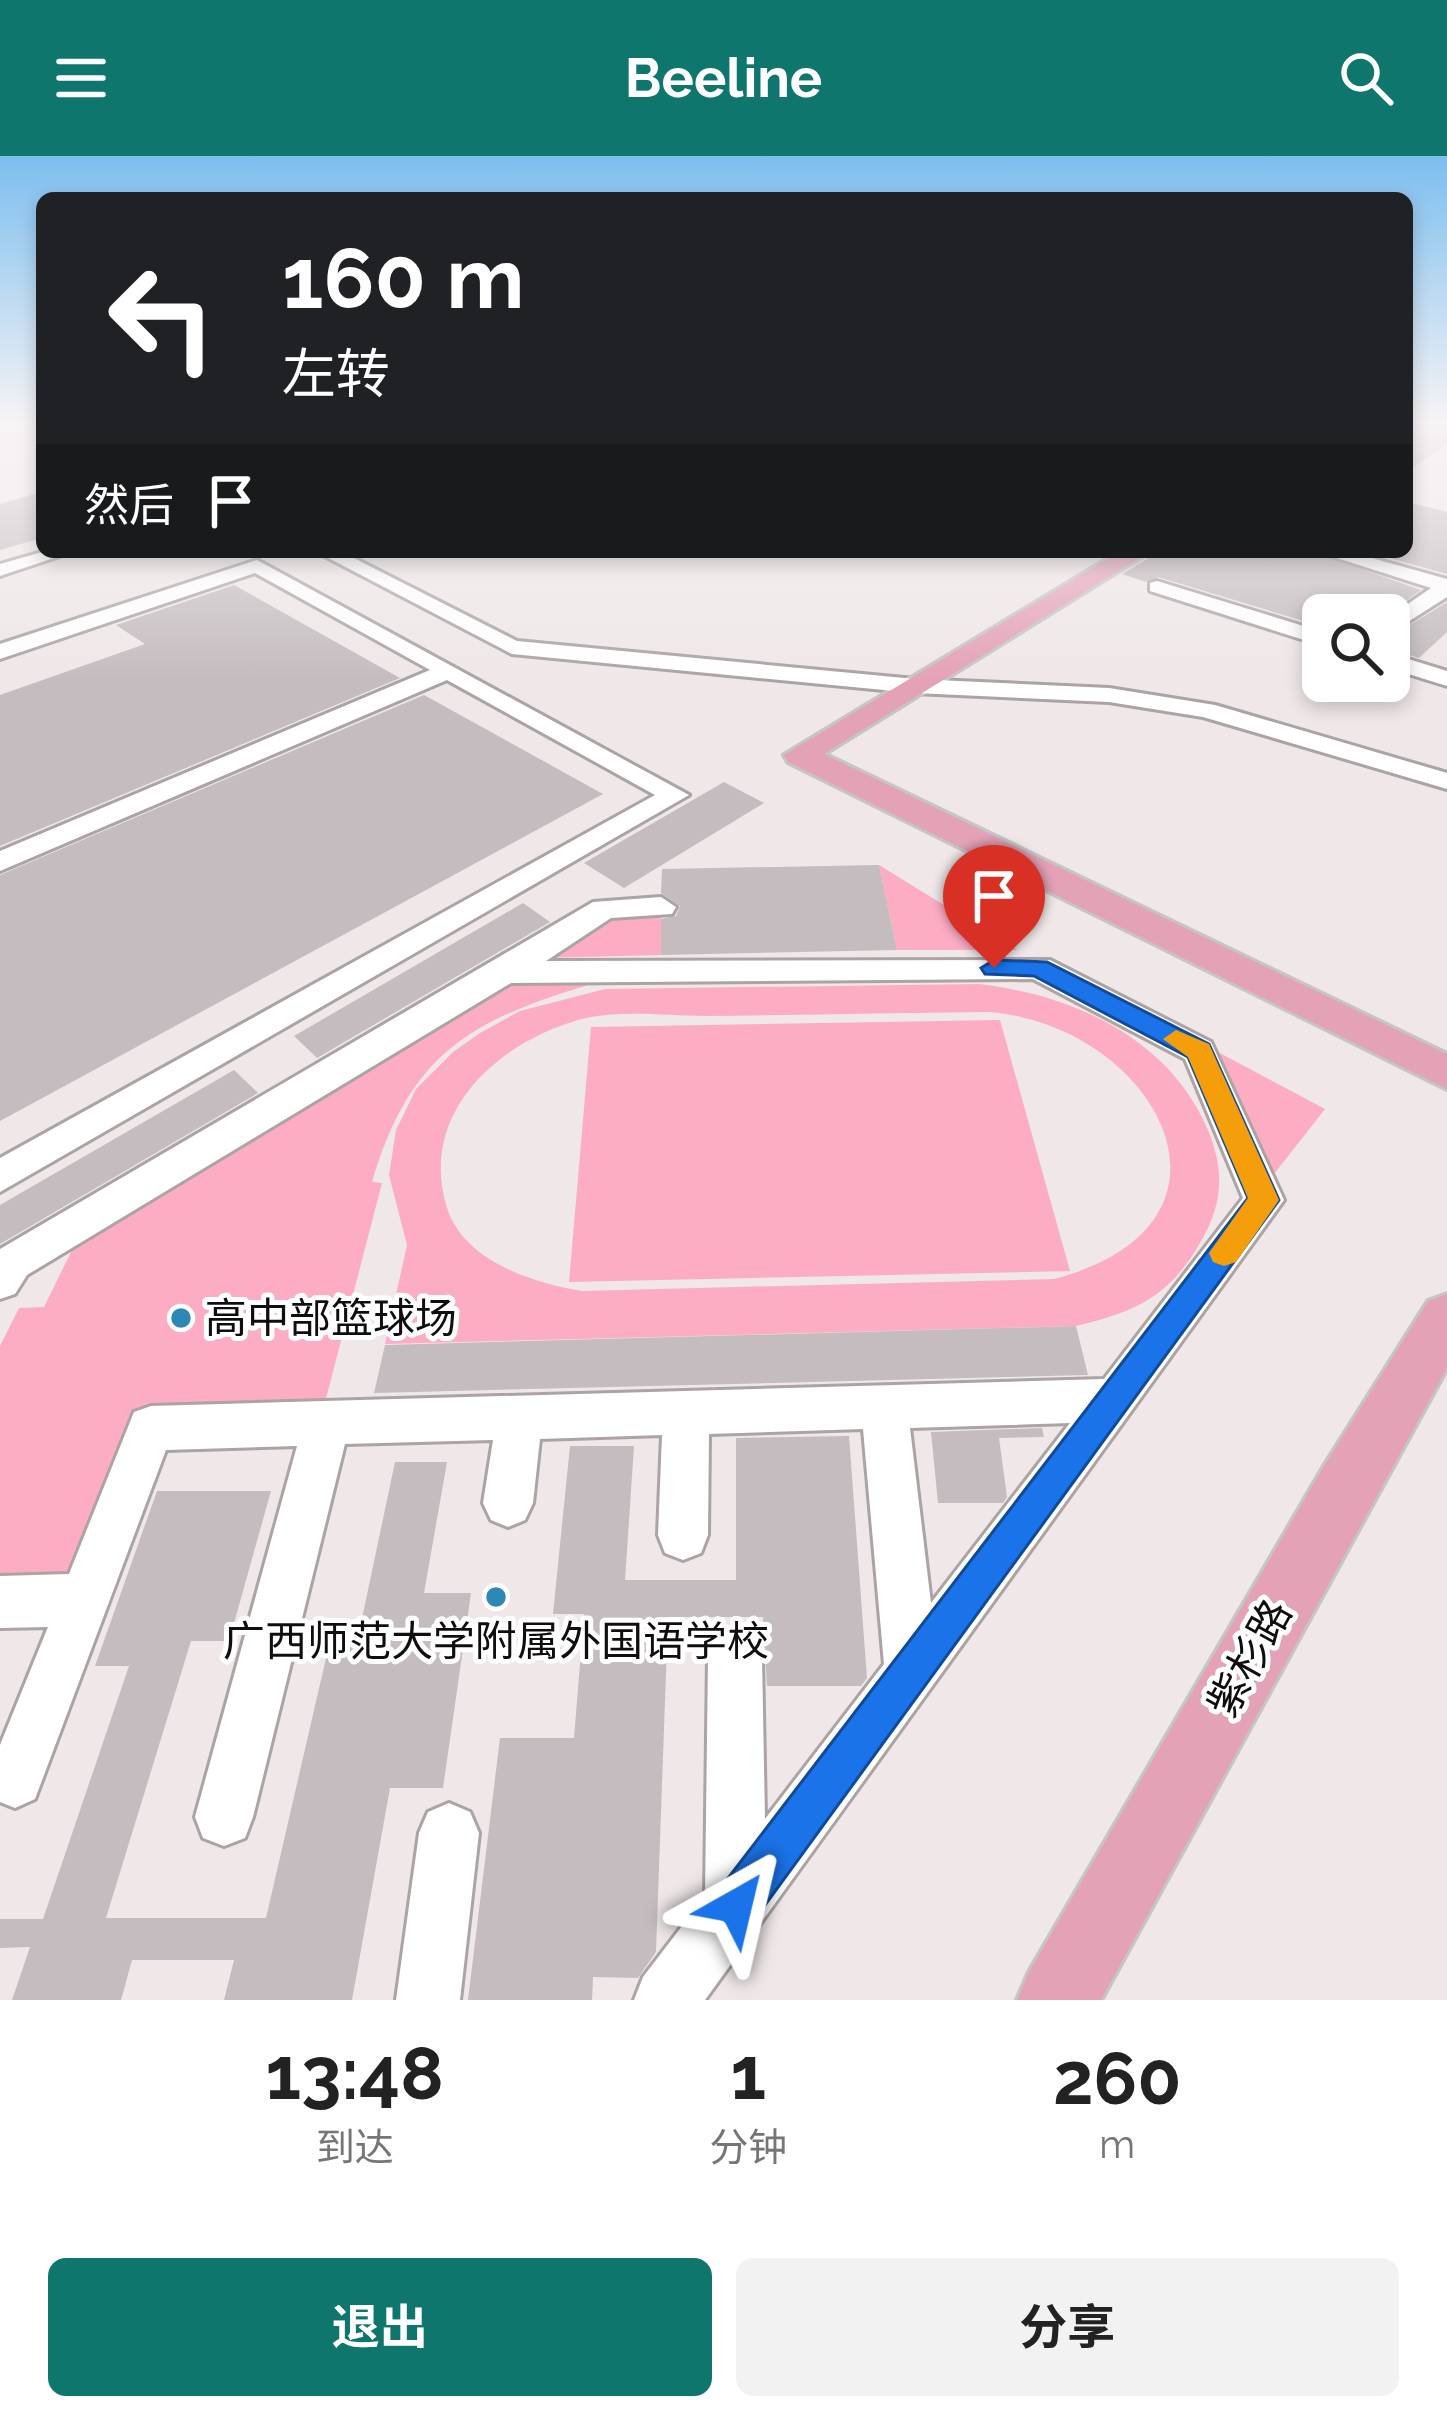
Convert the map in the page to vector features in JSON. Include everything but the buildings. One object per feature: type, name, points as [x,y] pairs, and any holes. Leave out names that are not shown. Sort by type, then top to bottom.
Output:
[{"type":"main road","points":[[1127,558],[800,755],[1447,1072]]},
{"type":"main road","name":"紫杉路","points":[[1057,2000],[1334,1508],[1447,1318]]},
{"type":"street","points":[[0,570],[41,558]]},
{"type":"street","points":[[339,558],[512,647],[915,686],[1109,695],[1206,710],[1447,781]]},
{"type":"street","points":[[1349,558],[1447,586]]},
{"type":"street","points":[[0,652],[257,566],[675,795],[0,1177]]},
{"type":"street","points":[[1156,586],[1302,632]]},
{"type":"street","points":[[1410,612],[1447,586]]},
{"type":"street","points":[[1410,664],[1442,671]]},
{"type":"street","points":[[0,862],[448,671]]},
{"type":"street","points":[[4,1272],[604,909],[661,907]]},
{"type":"street","points":[[505,972],[1038,968],[1199,1051],[1264,1200],[665,2000]]},
{"type":"street","points":[[15,1779],[151,1428],[1114,1400]]},
{"type":"street","points":[[884,1407],[912,1670]]},
{"type":"street","points":[[683,1534],[686,1412]]},
{"type":"street","points":[[508,1503],[519,1417]]},
{"type":"street","points":[[224,1817],[327,1423]]},
{"type":"street","points":[[0,1602],[85,1600]]},
{"type":"street","points":[[735,1657],[736,1906]]},
{"type":"street","points":[[428,2000],[449,1833]]},
{"type":"shaded area","points":[[879,865],[1017,950],[897,950]]},
{"type":"shaded area","points":[[661,915],[661,955],[540,958],[604,916]]},
{"type":"shaded area","name":"高中部篮球场","points":[[605,980],[485,1025],[429,1069],[407,1099],[372,1182],[382,1183],[322,1414],[149,1414],[72,1586],[0,1586],[0,1346],[19,1308],[44,1307],[75,1244],[516,981]]},
{"type":"shaded area","points":[[979,984],[1082,1011],[1143,1046],[1191,1098],[1217,1160],[1219,1188],[1213,1215],[1188,1261],[1163,1289],[1133,1308],[1076,1326],[385,1344],[407,1245],[389,1175],[396,1130],[416,1089],[453,1052],[520,1011],[605,989]],"holes":[[[990,1012],[1049,1026],[1100,1052],[1139,1089],[1163,1130],[1170,1174],[1156,1216],[1118,1252],[1054,1279],[582,1291],[522,1275],[484,1255],[468,1242],[447,1208],[441,1174],[444,1143],[470,1088],[518,1046],[578,1020],[625,1014]]]},
{"type":"shaded area","points":[[1000,1020],[1070,1271],[569,1282],[591,1027]]},
{"type":"shaded area","points":[[1216,1051],[1325,1109],[1274,1174]]},
{"type":"slow traffic","points":[[1176,1039],[1199,1051],[1264,1200],[1224,1253]]},
{"type":"place","name":"高中部篮球场","points":[[181,1318]]},
{"type":"place","name":"广西师范大学附属外国语学校","points":[[496,1597]]},
{"type":"route","points":[[736,1906],[1264,1200],[1199,1051],[1038,968],[994,968]]}]
